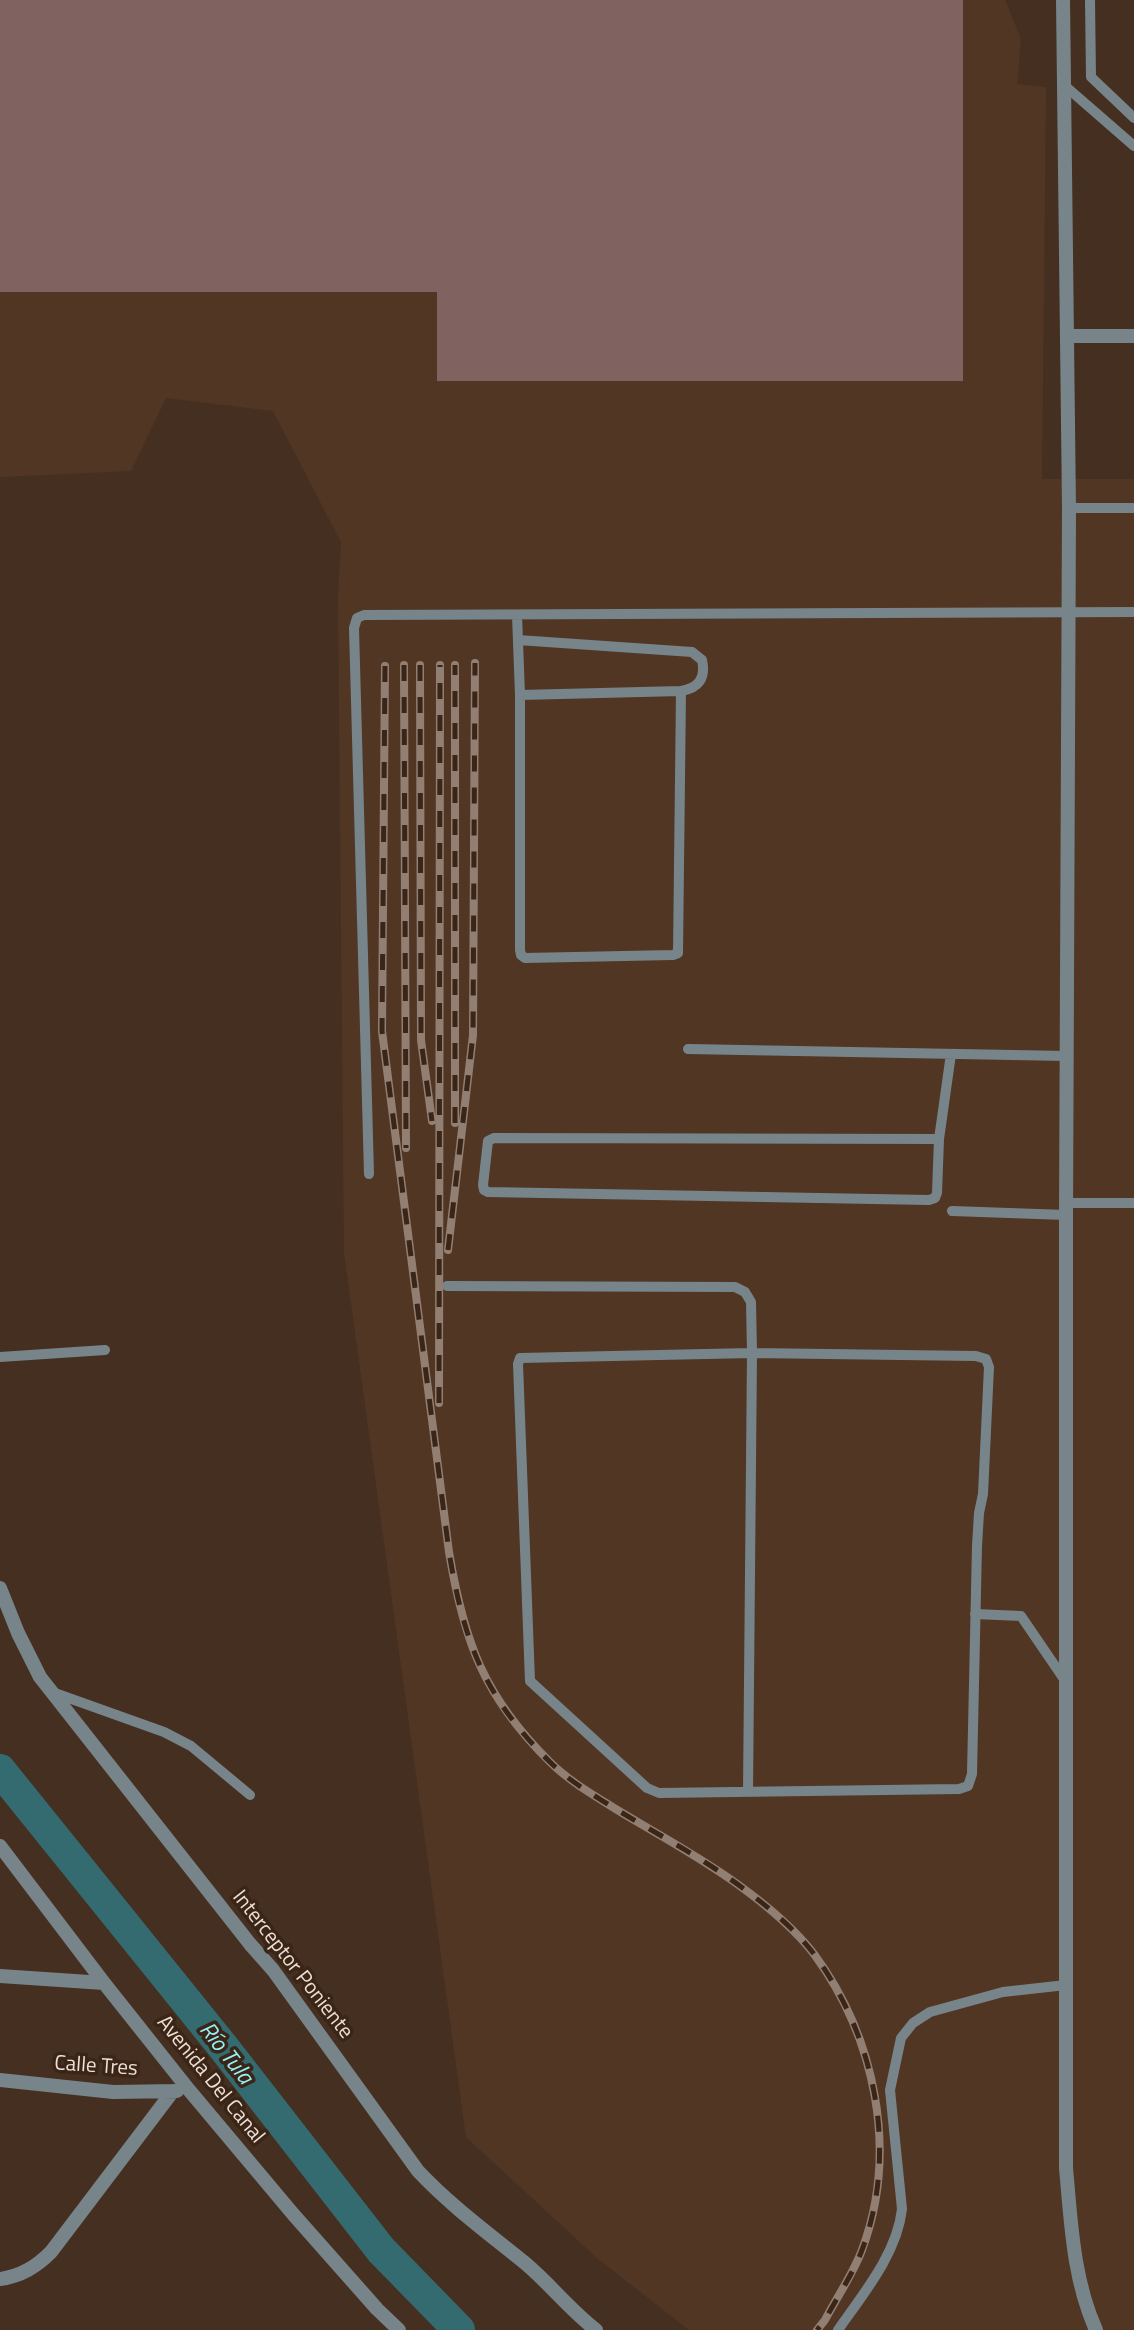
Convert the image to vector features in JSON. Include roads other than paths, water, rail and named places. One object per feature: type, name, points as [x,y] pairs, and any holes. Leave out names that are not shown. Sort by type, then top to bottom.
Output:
[{"type":"street","points":[[1063,0],[1069,508],[1066,2168],[1072,2239],[1085,2307],[1096,2330]]},
{"type":"street","points":[[1068,336],[1134,336]]},
{"type":"street","name":"Interceptor Poniente","points":[[0,1588],[40,1677],[273,1970],[418,2171],[444,2199],[528,2265],[574,2313],[596,2330]]},
{"type":"street","name":"Avenida Del Canal","points":[[0,1846],[7,1862],[189,2090],[293,2214],[399,2330]]},
{"type":"street","points":[[0,1976],[104,1983]]},
{"type":"street","name":"Calle Tres","points":[[0,2080],[113,2092],[189,2090]]},
{"type":"street","points":[[0,2279],[27,2271],[51,2252],[173,2091]]},
{"type":"lane","points":[[1090,0],[1091,76],[1134,118]]},
{"type":"lane","points":[[1064,85],[1134,146]]},
{"type":"lane","points":[[1069,508],[1134,508]]},
{"type":"lane","points":[[369,1174],[354,628],[357,618],[363,615],[1134,612]]},
{"type":"lane","points":[[517,615],[521,956],[525,958],[600,958],[678,953],[681,691]]},
{"type":"lane","points":[[518,640],[692,652],[702,660],[704,670],[702,681],[697,686],[681,691],[520,695]]},
{"type":"lane","points":[[688,1049],[1067,1056]]},
{"type":"lane","points":[[939,1139],[494,1138],[488,1141],[486,1147],[483,1185],[488,1192],[929,1200],[935,1198],[937,1193],[939,1139],[951,1054]]},
{"type":"lane","points":[[952,1211],[1066,1209],[1134,1203]]},
{"type":"lane","points":[[447,1286],[735,1286],[745,1292],[751,1302],[748,1792]]},
{"type":"lane","points":[[0,1357],[105,1350]]},
{"type":"lane","points":[[752,1353],[976,1356],[986,1359],[989,1367],[983,1494],[977,1546],[972,1774],[968,1786],[959,1789],[653,1792],[530,1681],[517,1364],[520,1358],[752,1353]]},
{"type":"lane","points":[[975,1614],[1021,1616],[1066,1683]]},
{"type":"lane","points":[[51,1692],[164,1732],[191,1746],[250,1796]]},
{"type":"lane","points":[[838,2330],[871,2283],[896,2238],[900,2224],[902,2209],[890,2090],[901,2038],[913,2023],[930,2012],[1003,1992],[1066,1985]]},
{"type":"waterway","name":"Río Tula","points":[[0,1770],[224,2048],[381,2250],[459,2330]]},
{"type":"railway","points":[[448,1250],[473,1035],[475,663]]},
{"type":"railway","points":[[404,665],[406,1148]]},
{"type":"railway","points":[[420,665],[421,1040],[432,1121]]},
{"type":"railway","points":[[439,1403],[440,665]]},
{"type":"railway","points":[[455,665],[455,1123]]},
{"type":"railway","points":[[385,666],[382,1031],[449,1552],[462,1614],[480,1666],[493,1691],[527,1738],[550,1762],[583,1788],[711,1866],[770,1909],[798,1935],[835,1986],[866,2058],[875,2096],[879,2174],[873,2212],[862,2250],[845,2285],[817,2330]]}]
